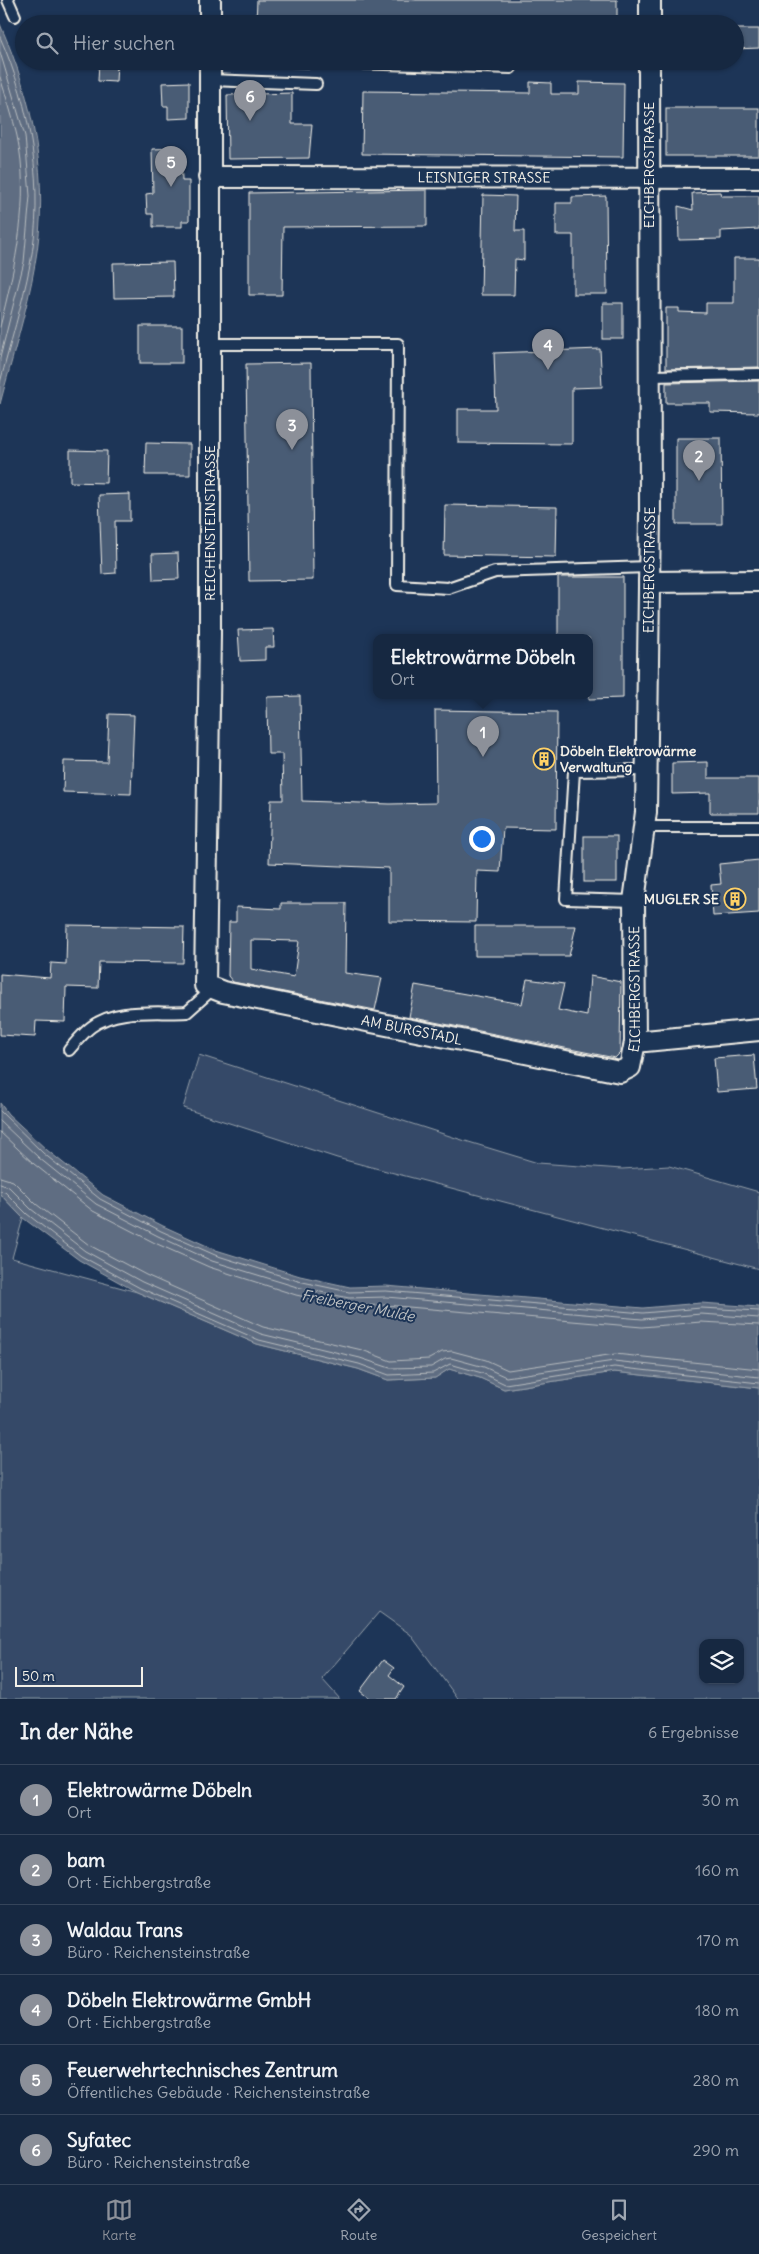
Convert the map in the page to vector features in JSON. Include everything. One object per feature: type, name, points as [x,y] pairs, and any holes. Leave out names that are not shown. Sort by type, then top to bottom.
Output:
[{"type":"street","points":[[210,0],[210,15]]},
{"type":"street","points":[[650,0],[650,15]]},
{"type":"street","name":"EICHBERGSTRASSE","points":[[620,1072],[630,1067],[635,1042],[634,901],[645,827],[649,574],[650,376],[648,179],[650,70]]},
{"type":"street","name":"REICHENSTEINSTRASSE","points":[[209,986],[210,71]]},
{"type":"street","name":"LEISNIGER STRASSE","points":[[209,177],[759,178]]},
{"type":"street","points":[[649,574],[759,581]]},
{"type":"street","name":"AM BURGSTADL","points":[[209,986],[620,1072]]},
{"type":"street","points":[[635,1042],[759,1030]]},
{"type":"lane","points":[[8,0],[15,16]]},
{"type":"lane","points":[[210,71],[316,84]]},
{"type":"lane","points":[[210,344],[398,344],[397,585],[448,588],[495,572],[649,574]]},
{"type":"lane","points":[[650,376],[759,374]]},
{"type":"lane","points":[[634,901],[566,899],[574,771],[646,770]]},
{"type":"lane","points":[[645,827],[759,827]]},
{"type":"lane","points":[[68,1050],[91,1026],[106,1020],[151,1012],[187,1012],[200,1003],[209,986]]},
{"type":"shaded area","points":[[199,1055],[538,1163],[622,1169],[669,1166],[759,1192],[759,1269],[337,1158],[183,1108]]},
{"type":"shaded area","points":[[0,1194],[23,1218],[12,1258],[137,1292],[257,1344],[358,1369],[388,1380],[435,1378],[449,1369],[480,1378],[504,1389],[614,1372],[759,1388],[759,1699],[458,1699],[410,1634],[379,1612],[322,1679],[340,1699],[0,1699]]},
{"type":"water","points":[[0,24],[12,53],[15,70],[18,70],[30,112],[36,142],[41,202],[32,282],[0,404]]},
{"type":"water","name":"Freiberger Mulde","points":[[0,1103],[8,1114],[47,1150],[103,1195],[163,1226],[216,1250],[300,1276],[350,1287],[386,1286],[643,1308],[701,1303],[759,1307],[759,1388],[614,1372],[504,1389],[480,1378],[449,1369],[435,1378],[388,1380],[358,1369],[257,1344],[137,1292],[79,1260],[23,1218],[0,1194]]},
{"type":"building","points":[[257,0],[617,0],[617,15],[256,15]]},
{"type":"building","points":[[744,29],[759,29],[759,48],[744,49]]},
{"type":"building","points":[[99,70],[117,70],[116,82],[98,81]]},
{"type":"building","points":[[189,82],[189,118],[168,119],[168,106],[163,106],[162,83]]},
{"type":"building","points":[[530,82],[551,83],[551,94],[579,94],[579,82],[624,83],[623,157],[362,154],[363,91],[530,93]]},
{"type":"building","points":[[292,93],[292,124],[312,124],[309,158],[228,159],[227,95]]},
{"type":"building","points":[[666,108],[759,108],[759,156],[666,156]]},
{"type":"building","points":[[181,148],[182,181],[189,181],[189,221],[182,221],[182,227],[153,227],[153,214],[147,214],[146,194],[153,193],[152,149]]},
{"type":"building","points":[[427,190],[427,226],[283,227],[282,295],[249,295],[249,193]]},
{"type":"building","points":[[720,192],[721,196],[759,196],[759,229],[721,231],[721,239],[679,240],[678,206],[693,210],[692,193]]},
{"type":"building","points":[[483,195],[516,196],[515,231],[524,231],[524,260],[515,259],[514,295],[481,295]]},
{"type":"building","points":[[606,196],[607,294],[573,294],[573,235],[556,235],[556,203],[572,203],[572,197]]},
{"type":"building","points":[[734,258],[759,258],[759,367],[666,369],[666,308],[679,308],[679,312],[706,313],[706,303],[734,303]]},
{"type":"building","points":[[173,262],[174,297],[114,298],[113,263]]},
{"type":"building","points":[[603,303],[623,303],[623,339],[603,339]]},
{"type":"building","points":[[140,326],[182,326],[182,363],[140,363]]},
{"type":"building","points":[[600,349],[602,387],[572,388],[572,444],[458,443],[458,409],[496,409],[494,353]]},
{"type":"building","points":[[311,363],[313,580],[249,581],[246,364]]},
{"type":"building","points":[[759,381],[759,413],[710,412],[710,403],[666,403],[666,383]]},
{"type":"building","points":[[676,438],[721,438],[722,524],[676,524]]},
{"type":"building","points":[[146,443],[190,444],[190,475],[145,475]]},
{"type":"building","points":[[70,450],[107,451],[106,483],[70,482]]},
{"type":"building","points":[[130,494],[130,521],[115,521],[116,573],[102,574],[99,495]]},
{"type":"building","points":[[445,505],[557,507],[556,557],[444,555]]},
{"type":"building","points":[[178,553],[179,579],[153,580],[152,554]]},
{"type":"building","points":[[558,577],[623,577],[623,698],[593,699],[593,634],[558,634]]},
{"type":"building","points":[[273,629],[274,647],[265,647],[265,660],[240,661],[238,630]]},
{"type":"building","points":[[300,696],[302,801],[390,804],[436,803],[435,710],[557,712],[556,829],[503,828],[500,872],[477,871],[476,922],[389,921],[389,868],[269,863],[271,800],[283,800],[282,754],[268,754],[267,697]]},
{"type":"building","points":[[109,714],[134,715],[131,794],[63,792],[64,761],[107,762]]},
{"type":"building","points":[[708,762],[708,778],[759,778],[759,813],[710,813],[710,793],[672,794],[672,763]]},
{"type":"building","points":[[584,836],[617,836],[617,882],[584,882]]},
{"type":"building","name":"MUGLER SE","points":[[759,860],[759,913],[713,916],[711,885],[721,884],[719,864]]},
{"type":"building","points":[[281,903],[346,903],[345,973],[382,978],[375,1010],[233,982],[228,976],[229,922],[236,922],[236,907],[281,909]],"holes":[[[251,940],[299,941],[294,977],[251,969]]]},
{"type":"building","points":[[67,925],[184,927],[183,963],[99,962],[98,988],[66,987],[65,1022],[36,1021],[35,1037],[0,1035],[0,974],[50,978],[51,963],[66,964]]},
{"type":"building","points":[[475,926],[576,926],[569,956],[475,956]]},
{"type":"building","points":[[590,976],[621,982],[620,1053],[615,1058],[409,1017],[415,985],[522,1004],[527,979],[564,984],[558,1010],[587,1016]]},
{"type":"building","points":[[754,1055],[757,1089],[717,1092],[714,1058]]},
{"type":"building","points":[[383,1660],[394,1668],[389,1675],[404,1687],[396,1699],[370,1699],[360,1691]]},
{"type":"place","name":"Syfatec","points":[[250,121]]},
{"type":"place","name":"Feuerwehrtechnisches Zentrum","points":[[171,187]]},
{"type":"place","name":"Döbeln Elektrowärme GmbH","points":[[548,370]]},
{"type":"place","name":"Waldau Trans","points":[[292,450]]},
{"type":"place","name":"bam","points":[[699,481]]},
{"type":"place","name":"Elektrowärme Döbeln","points":[[483,757]]},
{"type":"place","name":"Döbeln Elektrowärme Verwaltung","points":[[544,759]]},
{"type":"place","name":"MUGLER SE","points":[[735,899]]}]
